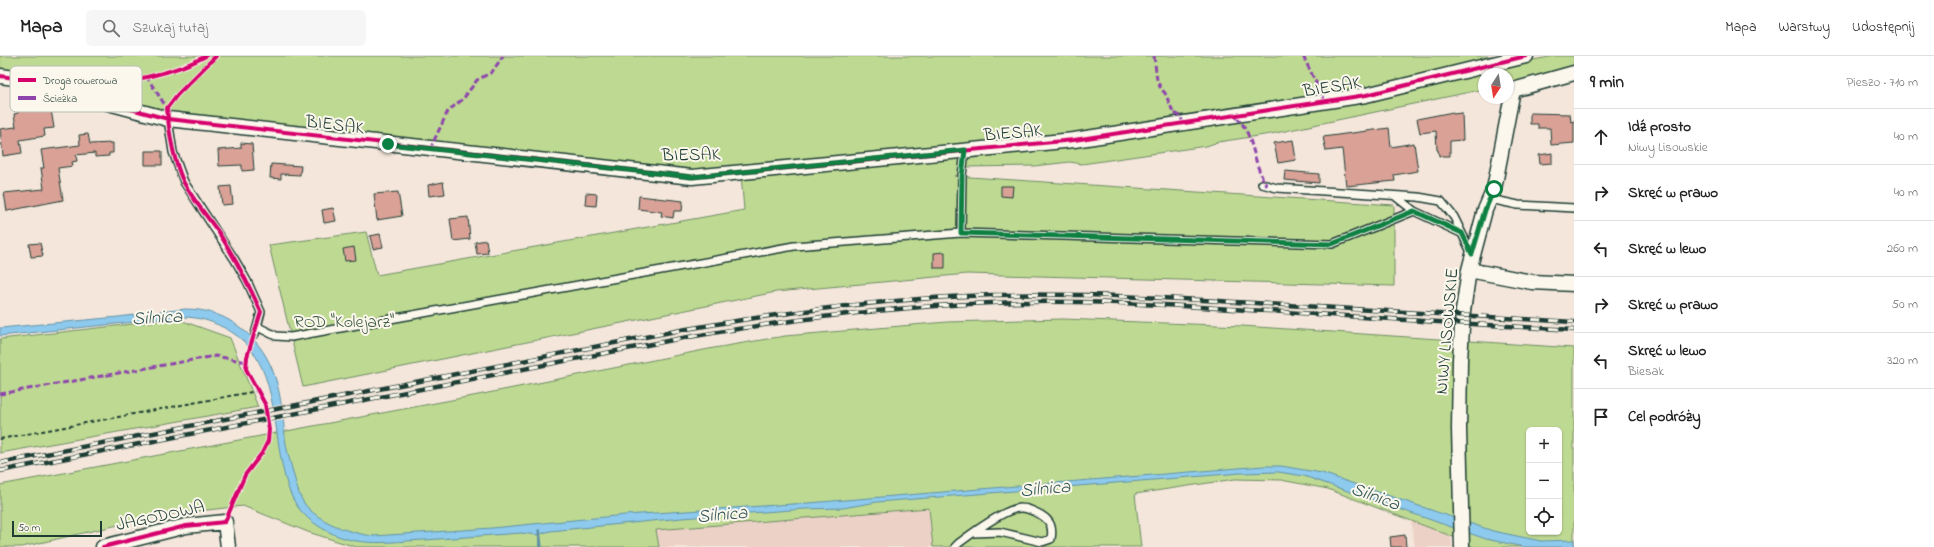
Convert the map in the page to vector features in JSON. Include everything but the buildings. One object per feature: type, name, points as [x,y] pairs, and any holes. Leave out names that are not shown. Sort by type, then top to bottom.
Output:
[{"type":"street","name":"BIESAK","points":[[142,112],[168,119],[692,177],[1074,140],[1366,96],[1526,56]]},
{"type":"street","name":"NIWY LISOWSKIE","points":[[1462,541],[1458,429],[1460,360],[1468,270],[1490,199],[1513,90],[1574,73]]},
{"type":"street","name":"BIESAK","points":[[0,76],[10,77]]},
{"type":"street","points":[[1468,270],[1532,282],[1574,284]]},
{"type":"street","name":"JAGODOWA","points":[[104,547],[186,526],[225,522],[228,547]]},
{"type":"lane","points":[[168,119],[173,152],[184,182],[219,233],[247,281],[261,312],[255,334]]},
{"type":"lane","points":[[961,233],[962,176],[965,150]]},
{"type":"lane","points":[[1262,184],[1277,188],[1312,189],[1441,201],[1454,216],[1472,254]]},
{"type":"lane","points":[[1395,196],[1414,211],[1462,233]]},
{"type":"lane","points":[[1490,199],[1518,205],[1574,208]]},
{"type":"lane","points":[[258,327],[276,336],[291,337],[794,246],[961,233],[1332,244],[1414,211]]},
{"type":"lane","points":[[955,547],[973,533],[989,522],[1019,508],[1032,510],[1047,519],[1053,530],[1051,538],[1042,542],[1000,532],[973,533]]},
{"type":"path","points":[[0,439],[257,391]]},
{"type":"shaded area","points":[[929,508],[933,547],[659,547],[656,530]]},
{"type":"shaded area","points":[[1411,520],[1451,536],[1452,547],[1415,547]]},
{"type":"green space","name":"ROD \"Kolejarz\"","points":[[0,56],[1507,56],[1394,85],[1071,145],[1478,70],[1478,90],[1271,134],[1218,142],[1206,146],[1082,164],[1070,162],[1034,166],[964,167],[963,173],[954,176],[1394,205],[1394,286],[967,274],[776,292],[303,387],[269,245],[366,232],[377,275],[744,210],[741,175],[692,173],[172,115],[142,106],[142,66],[10,66],[10,71],[0,69]]},
{"type":"green space","points":[[1555,56],[1574,56],[1574,69],[1514,84],[1514,68],[1490,68]]},
{"type":"green space","points":[[177,319],[230,338],[258,407],[0,453],[0,339]]},
{"type":"green space","points":[[1063,319],[1242,326],[1574,348],[1574,547],[1474,547],[1451,536],[1328,489],[1281,480],[1235,479],[1135,494],[1141,547],[933,547],[929,508],[656,530],[659,547],[356,547],[308,532],[243,506],[162,515],[22,547],[0,547],[0,485],[478,395],[714,348],[785,336],[947,322]]},
{"type":"water","name":"Silnica","points":[[185,309],[200,310],[221,316],[235,323],[253,339],[270,363],[275,377],[282,406],[287,450],[297,488],[302,500],[310,510],[326,521],[346,530],[365,535],[374,536],[492,528],[625,515],[808,503],[1263,466],[1281,466],[1322,473],[1493,531],[1541,541],[1574,540],[1574,547],[1524,547],[1486,539],[1304,476],[1278,472],[1241,473],[877,502],[843,508],[805,509],[682,518],[550,531],[537,535],[521,533],[392,542],[359,541],[338,536],[323,529],[305,515],[295,503],[288,488],[284,473],[274,415],[265,376],[257,358],[246,343],[230,331],[207,321],[182,317],[0,336],[0,328]]},
{"type":"pier","points":[[284,404],[286,420],[273,422],[270,407]]},
{"type":"waterway","points":[[539,531],[541,547]]},
{"type":"railway","points":[[0,463],[681,330],[759,317],[915,299],[994,295],[1140,297],[1574,322]]},
{"type":"railway","points":[[0,471],[683,338],[798,320],[875,311],[991,303],[1061,302],[1269,311],[1574,330]]},
{"type":"marked path","points":[[430,149],[448,111],[463,99],[477,80],[492,72],[503,56]]},
{"type":"marked path","points":[[1154,56],[1157,80],[1161,89],[1165,93],[1174,114],[1181,117],[1183,124]]},
{"type":"marked path","points":[[1303,56],[1325,101]]},
{"type":"marked path","points":[[146,76],[167,108]]},
{"type":"marked path","points":[[1236,117],[1247,132],[1258,168],[1267,186]]},
{"type":"marked path","points":[[0,394],[215,356],[247,362]]},
{"type":"cycle path","points":[[142,78],[174,70],[206,56]]},
{"type":"cycle path","points":[[103,547],[186,526],[225,522],[245,475],[262,453],[268,441],[269,430],[265,404],[246,369],[247,357],[261,312],[242,272],[225,242],[184,183],[174,156],[169,127],[167,108],[177,95],[216,56]]},
{"type":"cycle path","points":[[142,112],[168,119],[692,177],[1074,140],[1366,95],[1526,56]]},
{"type":"cycle path","points":[[0,76],[10,77]]},
{"type":"route","points":[[388,144],[653,174],[692,177],[965,150],[962,176],[961,233],[1332,244],[1414,211],[1462,233],[1472,254],[1485,210],[1494,189]]}]
